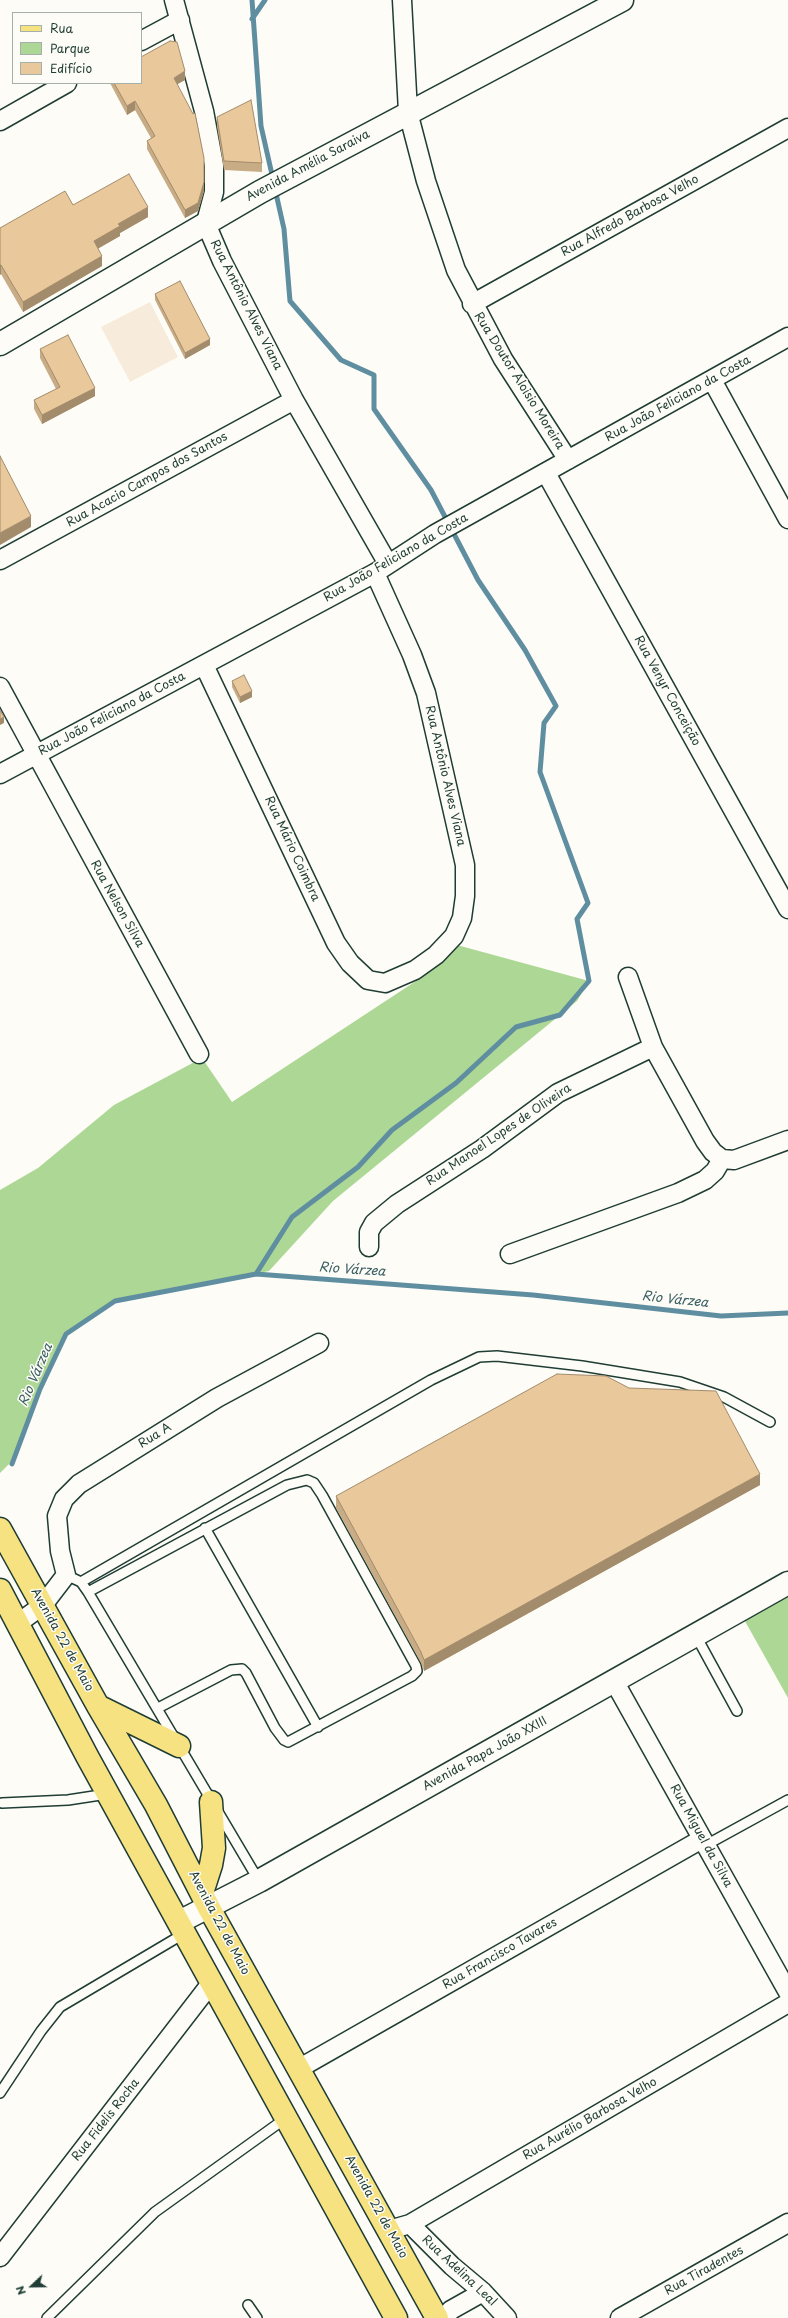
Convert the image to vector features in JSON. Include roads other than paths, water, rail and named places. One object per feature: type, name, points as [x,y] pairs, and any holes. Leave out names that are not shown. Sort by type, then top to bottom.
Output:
[{"type":"main road","name":"Avenida 22 de Maio","points":[[0,1529],[44,1605],[98,1706],[156,1805],[298,2069],[437,2318]]},
{"type":"main road","points":[[0,1590],[108,1794],[396,2318]]},
{"type":"main road","points":[[98,1706],[180,1746]]},
{"type":"main road","points":[[206,1900],[214,1848],[211,1802]]},
{"type":"street","points":[[174,0],[204,111],[214,166],[214,192],[206,222]]},
{"type":"street","name":"Rua Doutor Aloisio Moreira","points":[[402,0],[408,112],[426,181],[451,255],[472,304],[503,359],[568,460]]},
{"type":"street","name":"Avenida Amélia Saraiva","points":[[0,344],[206,222],[293,173],[622,0]]},
{"type":"street","points":[[142,40],[180,20]]},
{"type":"street","points":[[0,121],[65,84]]},
{"type":"street","name":"Rua Alfredo Barbosa Velho","points":[[472,304],[788,128]]},
{"type":"street","name":"Rua Antônio Alves Viana","points":[[206,222],[222,261],[382,568],[426,693],[465,865],[466,896],[462,918],[454,936],[436,955],[415,970]]},
{"type":"street","name":"Rua João Feliciano da Costa","points":[[0,774],[382,568],[435,534],[788,337]]},
{"type":"street","points":[[712,380],[788,519]]},
{"type":"street","name":"Rua Acacio Campos dos Santos","points":[[0,560],[294,400]]},
{"type":"street","name":"Rua Venyr Conceição","points":[[546,472],[788,909]]},
{"type":"street","name":"Rua Mário Coimbra","points":[[204,665],[336,943],[350,963],[368,980],[385,983],[415,970]]},
{"type":"street","name":"Rua Nelson Silva","points":[[0,687],[199,1054]]},
{"type":"street","points":[[628,978],[653,1047],[705,1141],[713,1152],[722,1159],[734,1160],[788,1140]]},
{"type":"street","name":"Rua Manoel Lopes de Oliveira","points":[[369,1247],[369,1232],[374,1222],[397,1204],[482,1148],[558,1093],[653,1047]]},
{"type":"street","points":[[510,1254],[678,1193],[705,1180],[715,1172],[722,1159]]},
{"type":"street","name":"Rua A","points":[[73,1578],[60,1551],[58,1516],[64,1498],[79,1484],[217,1398],[319,1343]]},
{"type":"street","points":[[17,1624],[44,1605],[73,1578]]},
{"type":"street","name":"Avenida Papa João XXIII","points":[[182,1927],[206,1900],[260,1881],[788,1583]]},
{"type":"street","name":"Rua Miguel da Silva","points":[[614,1681],[788,1992]]},
{"type":"street","name":"Rua Francisco Tavares","points":[[298,2069],[704,1842]]},
{"type":"street","name":"Rua Fidelis Rocha","points":[[0,2257],[212,1982]]},
{"type":"street","name":"Rua Aurélio Barbosa Velho","points":[[389,2230],[410,2224],[788,2003]]},
{"type":"street","name":"Rua Tiradentes","points":[[620,2318],[788,2223]]},
{"type":"street","name":"Rua Adelina Leal","points":[[410,2224],[452,2266],[483,2292],[507,2318]]},
{"type":"street","points":[[444,2318],[451,2310],[483,2292]]},
{"type":"lane","points":[[260,1881],[211,1802],[158,1708],[88,1592],[73,1578],[424,1384],[463,1363],[478,1357],[497,1356],[582,1366],[680,1382],[724,1397],[770,1422]]},
{"type":"lane","points":[[88,1592],[205,1528],[299,1480],[307,1480],[314,1483],[326,1502],[400,1635],[416,1666],[417,1671],[412,1676],[294,1740],[284,1740],[275,1728],[246,1673],[242,1669],[228,1672],[158,1708]]},
{"type":"lane","points":[[205,1528],[318,1727]]},
{"type":"lane","points":[[696,1636],[737,1711]]},
{"type":"lane","points":[[2,1803],[68,1800],[108,1794]]},
{"type":"lane","points":[[704,1842],[788,1800]]},
{"type":"lane","points":[[0,2093],[41,2030],[60,2006],[182,1927]]},
{"type":"lane","points":[[47,2318],[155,2212],[286,2118]]},
{"type":"lane","points":[[248,2305],[257,2318]]},
{"type":"waterway","points":[[252,0],[261,126],[273,179]]},
{"type":"waterway","points":[[252,19],[265,0]]},
{"type":"waterway","points":[[256,1274],[292,1217],[358,1167],[392,1130],[456,1083],[516,1027],[560,1015],[589,981],[577,919],[588,903],[540,772],[544,723],[556,706],[525,650],[478,580],[431,490],[374,409],[374,375],[341,360],[290,301],[284,229],[275,189]]},
{"type":"waterway","name":"Rio Várzea","points":[[12,1464],[40,1389],[66,1334],[115,1301],[256,1274],[533,1295],[721,1316],[788,1313]]}]
